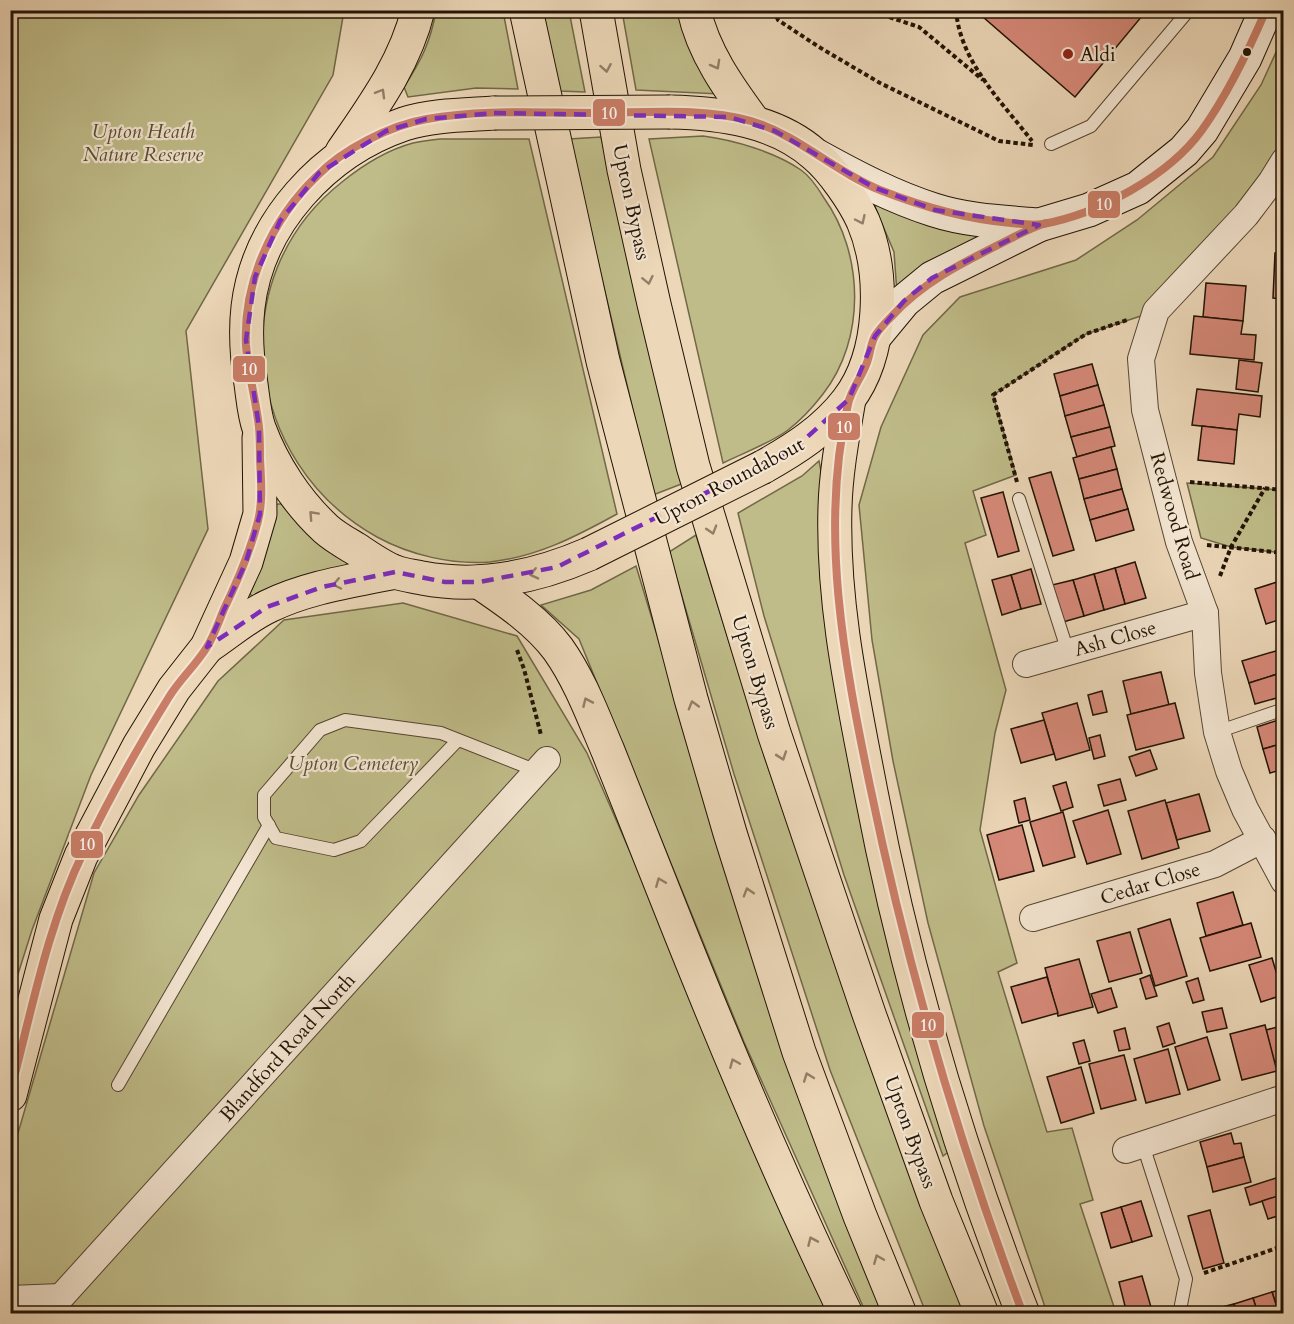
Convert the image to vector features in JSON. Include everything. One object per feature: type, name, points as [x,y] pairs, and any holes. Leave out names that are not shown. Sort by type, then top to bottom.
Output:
[{"type":"highway","points":[[337,159],[374,105],[401,59],[418,10]]},
{"type":"highway","points":[[526,10],[603,360],[726,822],[799,1052],[860,1216],[900,1314]]},
{"type":"highway","name":"Upton Bypass","points":[[596,10],[624,170],[693,466],[774,733],[869,1014],[936,1202],[982,1314]]},
{"type":"highway","points":[[694,10],[707,48],[727,85],[754,122]]},
{"type":"highway","name":"Upton Roundabout","points":[[670,112],[718,115],[754,122],[800,144],[816,155],[849,197],[863,220],[869,240],[878,301],[875,336],[861,378],[849,399],[812,437],[763,467],[589,554],[535,574],[479,582],[445,582],[395,572],[328,531],[308,511],[270,453],[259,427],[249,372],[246,340],[248,307],[264,251],[286,212],[319,173],[337,159],[386,131],[426,119],[494,113],[670,112]]},
{"type":"highway","points":[[849,399],[840,456],[835,517],[837,582],[851,690],[882,848],[933,1053],[973,1175],[1023,1314]]},
{"type":"highway","points":[[10,1095],[56,919],[81,856],[139,746],[174,689],[207,647],[246,562],[258,524],[261,495],[259,427]]},
{"type":"highway","points":[[207,647],[267,607],[277,603],[322,587],[395,572]]},
{"type":"highway","points":[[479,582],[541,630],[557,648],[573,672],[604,742],[760,1126],[846,1314]]},
{"type":"main road","points":[[875,336],[904,301],[932,278],[1039,225],[1089,210],[1138,188],[1184,151],[1202,130],[1245,58],[1266,10]]},
{"type":"main road","points":[[816,155],[873,187],[935,210],[978,220],[1039,225]]},
{"type":"street","name":"Redwood Road","points":[[1279,178],[1156,310],[1141,359],[1145,410],[1179,542],[1205,613],[1208,673],[1217,732],[1229,771],[1245,809],[1284,881]]},
{"type":"street","name":"Ash Close","points":[[1026,664],[1205,613]]},
{"type":"street","name":"Blandford Road North","points":[[10,1299],[61,1297],[542,766]]},
{"type":"street","name":"Cedar Close","points":[[1034,918],[1215,864],[1263,839]]},
{"type":"street","points":[[1134,1147],[1284,1098]]},
{"type":"lane","points":[[1051,144],[1091,126],[1189,10]]},
{"type":"lane","points":[[1019,499],[1068,652]]},
{"type":"lane","points":[[1217,732],[1284,709]]},
{"type":"lane","points":[[458,740],[361,841],[334,850],[276,838],[264,817],[264,795],[320,730],[345,720],[441,733],[542,766]]},
{"type":"lane","points":[[118,1085],[269,825]]},
{"type":"lane","points":[[1134,1147],[1186,1279],[1180,1311]]},
{"type":"path","points":[[774,10],[778,20],[880,82],[999,141],[1035,145],[969,57],[957,21],[956,10]]},
{"type":"path","points":[[868,10],[919,27],[988,85]]},
{"type":"path","points":[[1019,499],[1016,475],[993,395],[1086,334],[1156,310]]},
{"type":"path","points":[[1163,477],[1202,484],[1284,490]]},
{"type":"path","points":[[1205,613],[1231,547],[1265,488]]},
{"type":"path","points":[[1179,542],[1284,553]]},
{"type":"path","points":[[513,642],[524,669],[542,766]]},
{"type":"path","points":[[1186,1279],[1283,1246]]},
{"type":"highlighted area","points":[[494,113],[729,117],[775,131],[873,187],[935,210],[1039,225],[932,278],[904,301],[875,336],[849,399],[794,449],[557,567],[479,582],[445,582],[395,572],[322,587],[267,607],[207,647],[246,562],[260,514],[259,427],[246,340],[255,277],[280,221],[319,173],[386,131],[426,119]]},
{"type":"green space","name":"Upton Heath Nature Reserve","points":[[11,10],[344,11],[333,75],[186,331],[208,529],[91,775],[32,930],[11,996]]},
{"type":"green space","points":[[436,11],[503,11],[518,89],[476,88],[408,97],[404,87],[424,50]]},
{"type":"green space","points":[[543,11],[569,11],[585,92],[559,91]]},
{"type":"green space","points":[[622,11],[679,11],[720,94],[636,90]]},
{"type":"green space","points":[[1283,37],[1283,161],[1156,311],[1086,334],[993,395],[1016,475],[973,491],[986,535],[965,543],[1006,690],[995,733],[980,830],[1017,963],[998,972],[1047,1132],[1072,1128],[1093,1200],[1080,1204],[1116,1313],[1047,1313],[984,1126],[928,923],[893,761],[872,640],[859,505],[881,427],[923,335],[960,297],[1076,260],[1137,220],[1213,157],[1261,85]]},
{"type":"green space","points":[[703,136],[728,140],[767,152],[808,176],[837,220],[847,245],[853,270],[855,296],[853,323],[847,348],[837,372],[823,394],[802,418],[781,435],[723,463],[649,139]]},
{"type":"green space","points":[[601,137],[684,483],[653,495],[569,139]]},
{"type":"green space","points":[[440,139],[529,139],[617,514],[572,538],[524,555],[490,562],[446,560],[403,549],[377,537],[332,504],[298,464],[275,417],[264,368],[264,317],[277,268],[303,222],[342,182],[367,164],[403,146]]},
{"type":"green space","points":[[882,199],[993,230],[897,293],[894,252],[875,207]]},
{"type":"green space","points":[[1283,423],[1283,553],[1231,547],[1201,538],[1187,483],[1281,490]]},
{"type":"green space","points":[[819,461],[955,1147],[943,1156],[844,875],[764,616],[738,513],[802,476]]},
{"type":"green space","points":[[281,504],[347,563],[347,568],[257,601],[249,593],[275,506]]},
{"type":"green space","points":[[696,535],[766,761],[903,1154],[967,1313],[926,1313],[830,1070],[734,774],[669,552]]},
{"type":"green space","points":[[636,566],[749,938],[885,1313],[866,1313],[744,1042],[579,639],[541,605],[591,590]]},
{"type":"green space","name":"Upton Cemetery","points":[[403,603],[517,636],[587,753],[831,1313],[11,1313],[11,1157],[94,873],[139,795],[218,681],[284,620]]},
{"type":"building","name":"Aldi","points":[[975,10],[1147,10],[1075,97]]},
{"type":"building","points":[[1275,253],[1284,253],[1284,299],[1273,298]]},
{"type":"building","points":[[1206,283],[1246,286],[1243,321],[1203,317]]},
{"type":"building","points":[[1194,316],[1243,321],[1241,334],[1256,335],[1254,360],[1190,354]]},
{"type":"building","points":[[1239,360],[1262,363],[1258,392],[1236,389]]},
{"type":"building","points":[[1092,364],[1098,385],[1060,396],[1054,374]]},
{"type":"building","points":[[1098,385],[1104,405],[1065,416],[1060,396]]},
{"type":"building","points":[[1197,389],[1262,396],[1260,417],[1239,414],[1237,430],[1192,425]]},
{"type":"building","points":[[1104,405],[1110,427],[1071,437],[1065,416]]},
{"type":"building","points":[[1202,426],[1237,430],[1234,464],[1198,460]]},
{"type":"building","points":[[1110,427],[1115,446],[1077,457],[1071,437]]},
{"type":"building","points":[[1111,447],[1117,469],[1079,479],[1073,458]]},
{"type":"building","points":[[1117,469],[1122,489],[1084,499],[1079,479]]},
{"type":"building","points":[[1051,472],[1074,550],[1053,556],[1029,478]]},
{"type":"building","points":[[1122,489],[1128,509],[1090,520],[1084,499]]},
{"type":"building","points":[[1003,492],[1019,551],[998,557],[981,498]]},
{"type":"building","points":[[1128,509],[1134,530],[1096,541],[1090,520]]},
{"type":"building","points":[[1135,562],[1146,598],[1125,604],[1115,568]]},
{"type":"building","points":[[1115,568],[1125,604],[1104,610],[1094,574]]},
{"type":"building","points":[[1031,569],[1041,604],[1021,609],[1011,575]]},
{"type":"building","points":[[1094,574],[1104,610],[1084,616],[1073,580]]},
{"type":"building","points":[[1011,575],[1021,609],[1002,615],[992,580]]},
{"type":"building","points":[[1073,580],[1084,616],[1063,622],[1052,585]]},
{"type":"building","points":[[1284,580],[1284,605],[1277,582]]},
{"type":"building","points":[[1277,582],[1284,605],[1284,618],[1266,624],[1255,589]]},
{"type":"building","points":[[1279,650],[1284,672],[1249,683],[1242,661]]},
{"type":"building","points":[[1161,672],[1169,705],[1131,714],[1123,681]]},
{"type":"building","points":[[1284,672],[1284,696],[1255,704],[1249,683]]},
{"type":"building","points":[[1102,691],[1107,712],[1093,715],[1088,695]]},
{"type":"building","points":[[1077,703],[1090,750],[1056,760],[1042,713]]},
{"type":"building","points":[[1175,703],[1184,738],[1136,750],[1127,715]]},
{"type":"building","points":[[1284,718],[1284,743],[1263,749],[1257,727]]},
{"type":"building","points":[[1044,720],[1054,754],[1021,763],[1011,729]]},
{"type":"building","points":[[1100,735],[1105,756],[1094,759],[1089,738]]},
{"type":"building","points":[[1284,743],[1284,769],[1270,773],[1263,749]]},
{"type":"building","points":[[1150,750],[1157,769],[1136,776],[1129,757]]},
{"type":"building","points":[[1120,779],[1126,800],[1104,806],[1098,785]]},
{"type":"building","points":[[1066,782],[1073,807],[1061,811],[1053,786]]},
{"type":"building","points":[[1199,794],[1210,831],[1177,840],[1166,803]]},
{"type":"building","points":[[1025,798],[1030,820],[1019,823],[1014,801]]},
{"type":"building","points":[[1165,800],[1179,848],[1142,859],[1128,811]]},
{"type":"building","points":[[1108,810],[1121,854],[1087,864],[1073,821]]},
{"type":"building","points":[[1063,812],[1075,857],[1043,866],[1030,822]]},
{"type":"building","points":[[1022,825],[1034,871],[999,880],[987,835]]},
{"type":"building","points":[[1233,892],[1243,925],[1206,936],[1197,903]]},
{"type":"building","points":[[1170,919],[1187,976],[1155,986],[1138,929]]},
{"type":"building","points":[[1251,923],[1261,957],[1210,971],[1200,938]]},
{"type":"building","points":[[1130,932],[1142,973],[1109,982],[1097,941]]},
{"type":"building","points":[[1272,958],[1283,995],[1261,1002],[1249,965]]},
{"type":"building","points":[[1079,959],[1093,1007],[1058,1016],[1045,968]]},
{"type":"building","points":[[1150,975],[1157,996],[1146,999],[1140,979]]},
{"type":"building","points":[[1047,977],[1058,1013],[1022,1023],[1011,987]]},
{"type":"building","points":[[1198,978],[1204,1000],[1193,1003],[1186,982]]},
{"type":"building","points":[[1111,988],[1117,1007],[1098,1013],[1091,994]]},
{"type":"building","points":[[1284,1007],[1284,1059],[1274,1062],[1266,1030],[1281,1026],[1277,1008]]},
{"type":"building","points":[[1222,1008],[1227,1028],[1207,1032],[1202,1012]]},
{"type":"building","points":[[1169,1023],[1175,1043],[1163,1047],[1157,1027]]},
{"type":"building","points":[[1265,1025],[1277,1071],[1242,1080],[1230,1034]]},
{"type":"building","points":[[1125,1028],[1130,1049],[1119,1051],[1114,1031]]},
{"type":"building","points":[[1207,1037],[1220,1080],[1188,1090],[1175,1047]]},
{"type":"building","points":[[1084,1040],[1090,1061],[1079,1064],[1073,1043]]},
{"type":"building","points":[[1168,1049],[1180,1094],[1146,1103],[1134,1059]]},
{"type":"building","points":[[1124,1055],[1136,1100],[1101,1109],[1089,1064]]},
{"type":"building","points":[[1081,1067],[1094,1113],[1061,1123],[1047,1077]]},
{"type":"building","points":[[1231,1133],[1234,1144],[1241,1143],[1244,1157],[1207,1167],[1200,1142]]},
{"type":"building","points":[[1244,1157],[1251,1182],[1213,1192],[1207,1167]]},
{"type":"building","points":[[1276,1178],[1282,1195],[1250,1205],[1245,1188]]},
{"type":"building","points":[[1284,1194],[1284,1214],[1268,1219],[1262,1201]]},
{"type":"building","points":[[1141,1201],[1152,1236],[1132,1242],[1121,1207]]},
{"type":"building","points":[[1121,1207],[1132,1242],[1111,1248],[1101,1213]]},
{"type":"building","points":[[1210,1210],[1224,1263],[1203,1269],[1188,1216]]},
{"type":"building","points":[[1142,1276],[1153,1314],[1127,1314],[1119,1282]]},
{"type":"building","points":[[1284,1289],[1284,1314],[1279,1314],[1272,1292]]},
{"type":"building","points":[[1272,1292],[1279,1314],[1258,1314],[1253,1298]]},
{"type":"building","points":[[1253,1298],[1258,1314],[1237,1314],[1234,1304]]},
{"type":"building","points":[[1234,1304],[1237,1314],[1215,1314],[1214,1309]]},
{"type":"transit line","name":"10","points":[[10,1093],[41,971],[70,881],[103,813],[146,735],[173,690],[210,643],[251,544],[260,513],[261,490],[259,427],[246,345],[246,321],[250,298],[255,275],[274,232],[301,193],[328,166],[368,140],[398,127],[427,119],[511,112],[693,112],[732,117],[768,127],[801,144],[847,174],[912,202],[977,219],[1027,225],[1043,224],[1086,212],[1109,202],[1152,177],[1188,147],[1202,130],[1229,87],[1266,10]]},
{"type":"transit line","name":"10","points":[[1023,1314],[956,1118],[900,920],[860,739],[844,643],[835,547],[836,499],[840,451],[848,404],[866,365],[873,339],[878,331],[903,305],[942,275],[1046,223]]},
{"type":"place","name":"Aldi","points":[[1068,54]]}]
